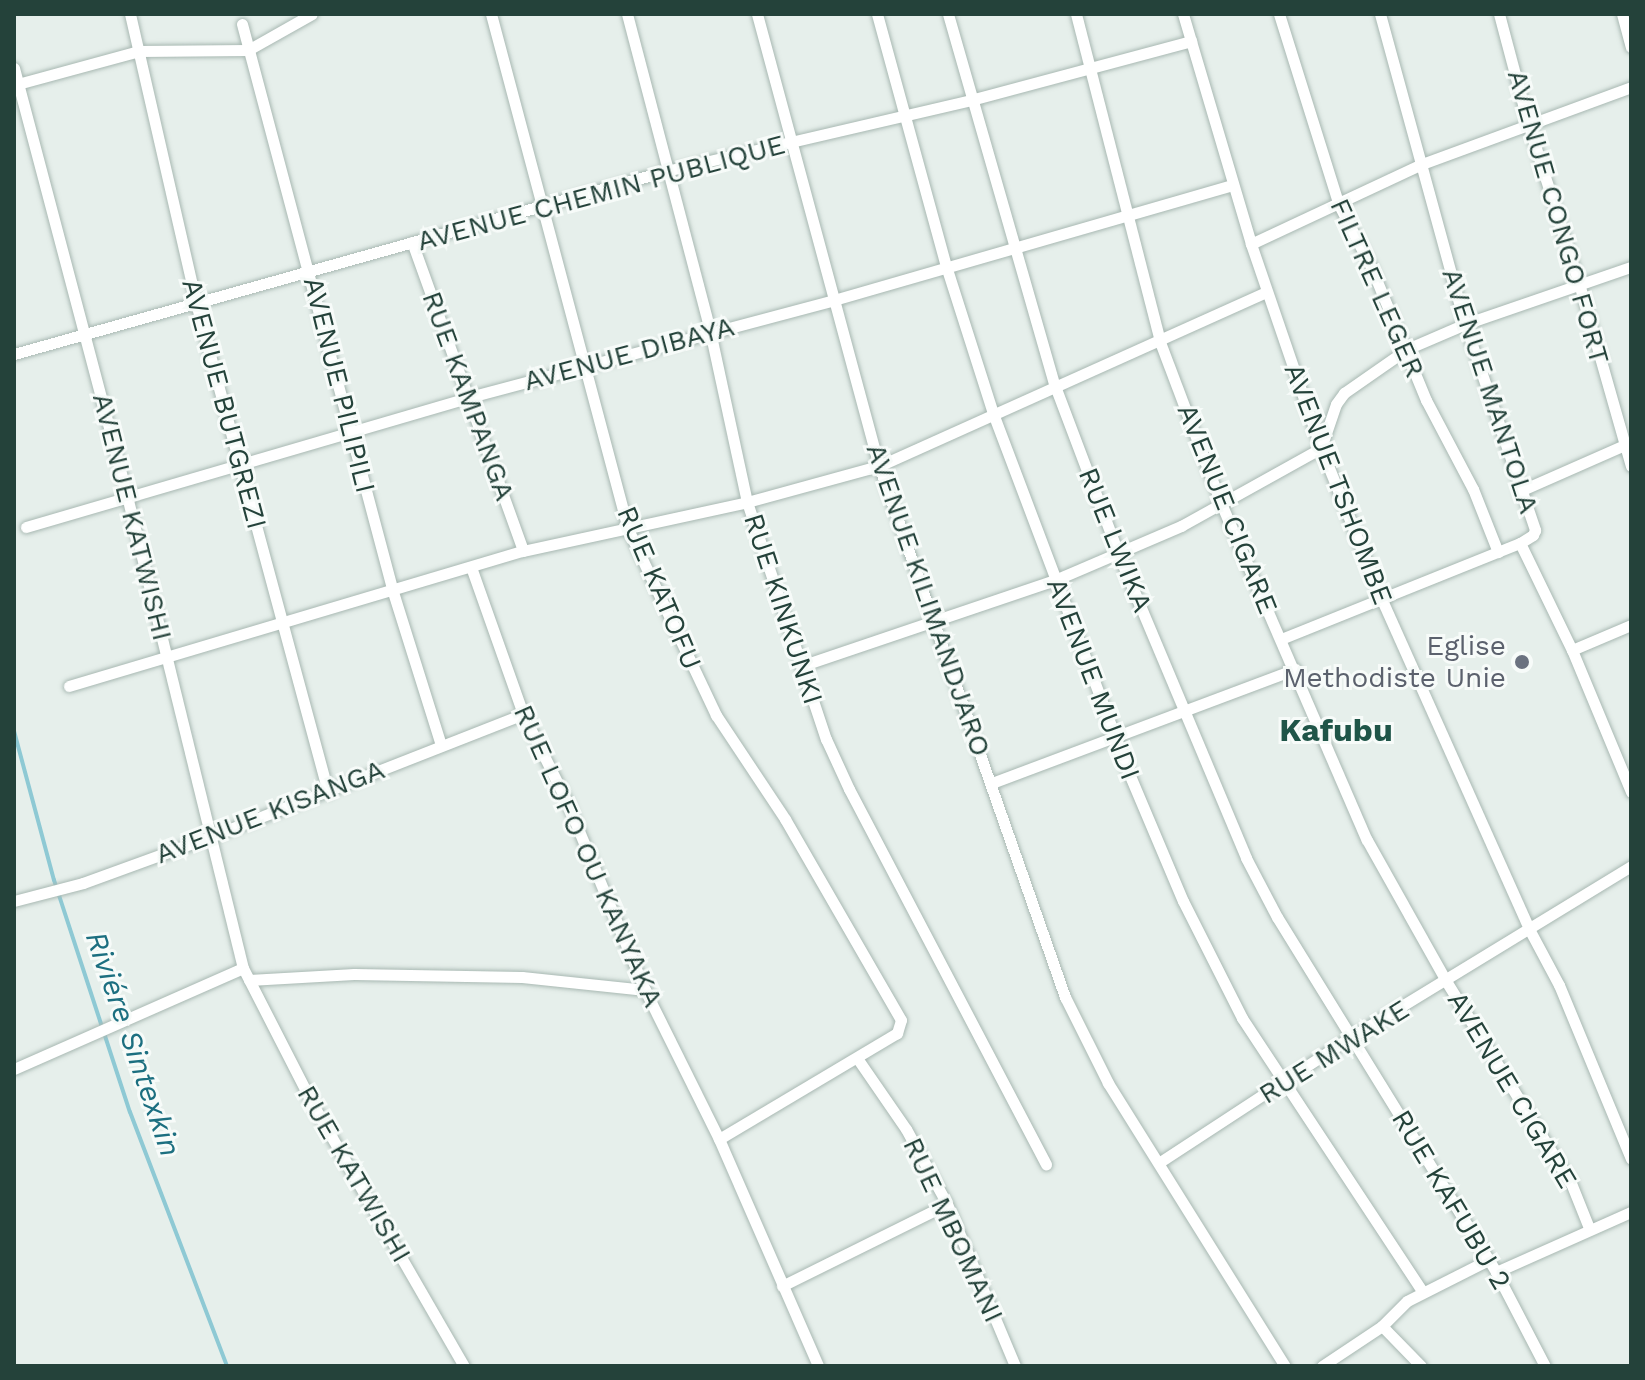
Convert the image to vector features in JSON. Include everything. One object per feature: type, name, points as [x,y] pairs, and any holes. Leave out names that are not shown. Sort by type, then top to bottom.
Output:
[{"type":"street","name":"AVENUE BUTGREZI","points":[[130,14],[196,303],[328,792]]},
{"type":"street","points":[[16,85],[139,51],[248,50],[312,14]]},
{"type":"street","name":"RUE KATOFU","points":[[491,14],[628,529],[716,715],[785,819],[901,1020],[901,1027],[857,1058]]},
{"type":"street","name":"RUE KINKUNKI","points":[[627,14],[710,331],[747,502],[801,666],[849,789],[1046,1164]]},
{"type":"street","name":"AVENUE KILIMANDJARO","points":[[757,14],[879,466],[1065,997],[1108,1083],[1285,1366]]},
{"type":"street","name":"AVENUE MUNDI","points":[[877,14],[946,266],[994,416],[1055,580],[1183,901],[1242,1018],[1423,1292]]},
{"type":"street","name":"RUE LWIKA","points":[[948,14],[1055,386],[1118,553],[1246,858],[1277,917],[1351,1037]]},
{"type":"street","name":"AVENUE CIGARE","points":[[1076,14],[1160,342],[1220,501],[1367,840],[1446,981],[1571,1183],[1589,1228]]},
{"type":"street","name":"AVENUE TSHOMBE","points":[[1183,14],[1251,244],[1321,448],[1382,600],[1528,927],[1559,985],[1631,1159]]},
{"type":"street","name":"FILTRE LEGER","points":[[1279,14],[1339,205],[1407,349],[1426,400],[1473,489],[1498,552]]},
{"type":"street","name":"AVENUE MANTOLA","points":[[1380,14],[1465,324],[1535,533],[1520,543],[1572,650],[1631,792]]},
{"type":"street","name":"AVENUE CONGO FORT","points":[[1499,14],[1528,123],[1627,443],[1631,466]]},
{"type":"street","points":[[1622,14],[1631,47]]},
{"type":"street","name":"AVENUE PILIPILI","points":[[242,24],[393,592],[441,745]]},
{"type":"street","name":"AVENUE CHEMIN PUBLIQUE","points":[[14,354],[540,204],[666,171],[971,100],[1191,41]]},
{"type":"street","name":"AVENUE KATWISHI","points":[[14,68],[168,657],[243,968]]},
{"type":"street","points":[[1251,244],[1422,164],[1631,87]]},
{"type":"street","name":"AVENUE DIBAYA","points":[[26,527],[470,397],[834,300],[1233,185]]},
{"type":"street","name":"RUE KAMPANGA","points":[[412,242],[523,551]]},
{"type":"street","points":[[801,666],[1055,580],[1181,526],[1220,501],[1321,448],[1336,404],[1344,393],[1407,349],[1465,324],[1631,267]]},
{"type":"street","points":[[69,686],[523,551],[747,502],[879,466],[1267,292]]},
{"type":"street","points":[[1520,491],[1627,443]]},
{"type":"street","points":[[1281,639],[1520,543]]},
{"type":"street","name":"RUE LOFO OU KANYAKA","points":[[471,567],[523,714],[567,802],[645,990],[719,1139],[818,1366]]},
{"type":"street","points":[[1572,650],[1631,625]]},
{"type":"street","points":[[992,783],[1295,669]]},
{"type":"street","name":"AVENUE KISANGA","points":[[14,901],[83,883],[212,836],[523,714]]},
{"type":"street","name":"RUE MWAKE","points":[[1160,1162],[1351,1037],[1631,866]]},
{"type":"street","points":[[14,1069],[243,968]]},
{"type":"street","name":"RUE KATWISHI","points":[[243,968],[312,1103],[464,1366]]},
{"type":"street","points":[[249,980],[354,974],[522,977],[645,990]]},
{"type":"street","name":"RUE KAFUBU 2","points":[[1351,1037],[1417,1139],[1496,1272],[1545,1366]]},
{"type":"street","points":[[719,1139],[857,1058]]},
{"type":"street","name":"RUE MBOMANI","points":[[857,1058],[906,1129],[947,1204],[1015,1366]]},
{"type":"street","points":[[782,1286],[947,1204]]},
{"type":"street","points":[[1496,1272],[1589,1228],[1631,1212]]},
{"type":"street","points":[[1322,1366],[1382,1326],[1407,1301],[1488,1260]]},
{"type":"street","points":[[1382,1326],[1421,1366]]},
{"type":"waterway","name":"Riviére Sintexkin","points":[[14,731],[54,880],[130,1112],[227,1366]]},
{"type":"place","name":"Eglise Methodiste Unie","points":[[1522,662]]},
{"type":"district","name":"Kafubu","points":[[1336,730]]}]
